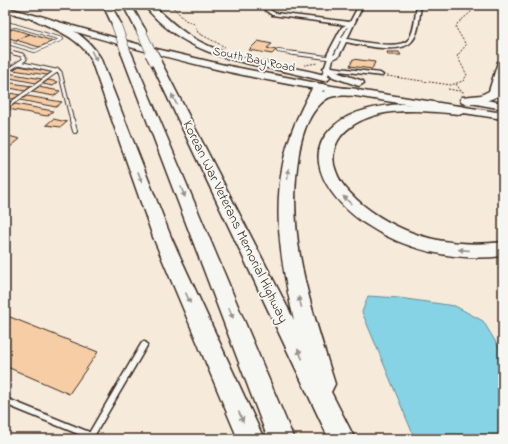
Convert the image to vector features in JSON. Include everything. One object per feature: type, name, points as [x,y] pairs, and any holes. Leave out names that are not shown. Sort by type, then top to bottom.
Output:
[{"type":"highway","points":[[21,5],[92,24]]},
{"type":"highway","name":"Korean War Veterans Memorial Highway","points":[[107,5],[111,26],[126,52],[281,439]]},
{"type":"highway","name":"Korean War Veterans Memorial Highway","points":[[127,5],[342,439]]},
{"type":"highway","points":[[148,5],[181,34],[208,48],[262,64],[311,74],[325,70],[356,88]]},
{"type":"highway","name":"South Bay Road","points":[[6,9],[181,58],[254,74],[325,70],[356,88],[503,106]]},
{"type":"highway","points":[[40,19],[78,38],[89,47],[95,57],[164,243],[251,439]]},
{"type":"highway","points":[[111,26],[153,41]]},
{"type":"highway","name":"South Bay Road","points":[[182,48],[270,71],[306,78],[325,70]]},
{"type":"highway","points":[[503,62],[494,93],[484,98],[393,108],[362,114],[345,123],[331,137],[326,152],[326,167],[334,184],[358,211],[386,228],[415,240],[450,249],[481,251],[503,249]]},
{"type":"highway","points":[[325,70],[298,131],[290,161],[286,190],[286,223],[298,296],[333,421]]},
{"type":"highway","points":[[308,110],[320,97],[326,94],[356,88]]},
{"type":"highway","name":"South Bay Road","points":[[462,100],[503,116]]},
{"type":"street","points":[[270,5],[267,10],[274,14],[352,24]]},
{"type":"street","points":[[325,70],[337,55],[341,40],[352,24],[361,5]]},
{"type":"street","points":[[341,40],[388,46],[406,44],[412,38],[419,5]]},
{"type":"street","points":[[325,70],[380,75]]},
{"type":"lane","points":[[5,25],[15,25],[62,39],[35,51],[5,42]]},
{"type":"lane","points":[[5,29],[15,25]]},
{"type":"lane","points":[[5,50],[25,57],[24,61],[5,72]]},
{"type":"lane","points":[[278,51],[325,70]]},
{"type":"lane","points":[[19,63],[58,70],[61,74],[75,131]]},
{"type":"lane","points":[[5,108],[58,70]]},
{"type":"lane","points":[[5,401],[90,437],[144,345]]},
{"type":"path","points":[[171,5],[182,18],[195,24],[198,33],[229,49]]},
{"type":"path","points":[[380,75],[456,84],[465,80],[468,75],[457,56],[465,47],[465,42],[456,28],[457,24],[471,12],[471,9],[466,5]]},
{"type":"path","points":[[300,65],[325,70]]},
{"type":"path","points":[[456,84],[462,100]]},
{"type":"water","points":[[368,296],[399,298],[455,306],[483,321],[503,354],[500,439],[415,439],[362,312]]},
{"type":"building","points":[[13,29],[30,34],[16,40],[5,37],[5,32]]},
{"type":"building","points":[[30,34],[53,41],[39,47],[16,40]]},
{"type":"building","points":[[258,41],[272,44],[267,48],[276,50],[272,54],[249,50]]},
{"type":"building","points":[[387,52],[399,52],[401,55],[388,55]]},
{"type":"building","points":[[353,59],[375,62],[372,69],[350,66]]},
{"type":"building","points":[[19,66],[52,72],[47,75],[13,70]]},
{"type":"building","points":[[8,73],[42,79],[36,83],[5,77]]},
{"type":"building","points":[[48,80],[58,82],[53,86],[43,84]]},
{"type":"building","points":[[5,82],[31,86],[25,91],[5,87]]},
{"type":"building","points":[[38,87],[60,91],[54,96],[32,92]]},
{"type":"building","points":[[5,92],[20,95],[13,99],[5,98]]},
{"type":"building","points":[[27,96],[62,102],[56,107],[20,100]]},
{"type":"building","points":[[15,104],[53,111],[47,116],[8,109]]},
{"type":"building","points":[[53,119],[67,122],[61,127],[46,125]]},
{"type":"building","points":[[5,135],[20,139],[5,151]]},
{"type":"building","points":[[5,315],[98,352],[69,394],[5,366]]}]
